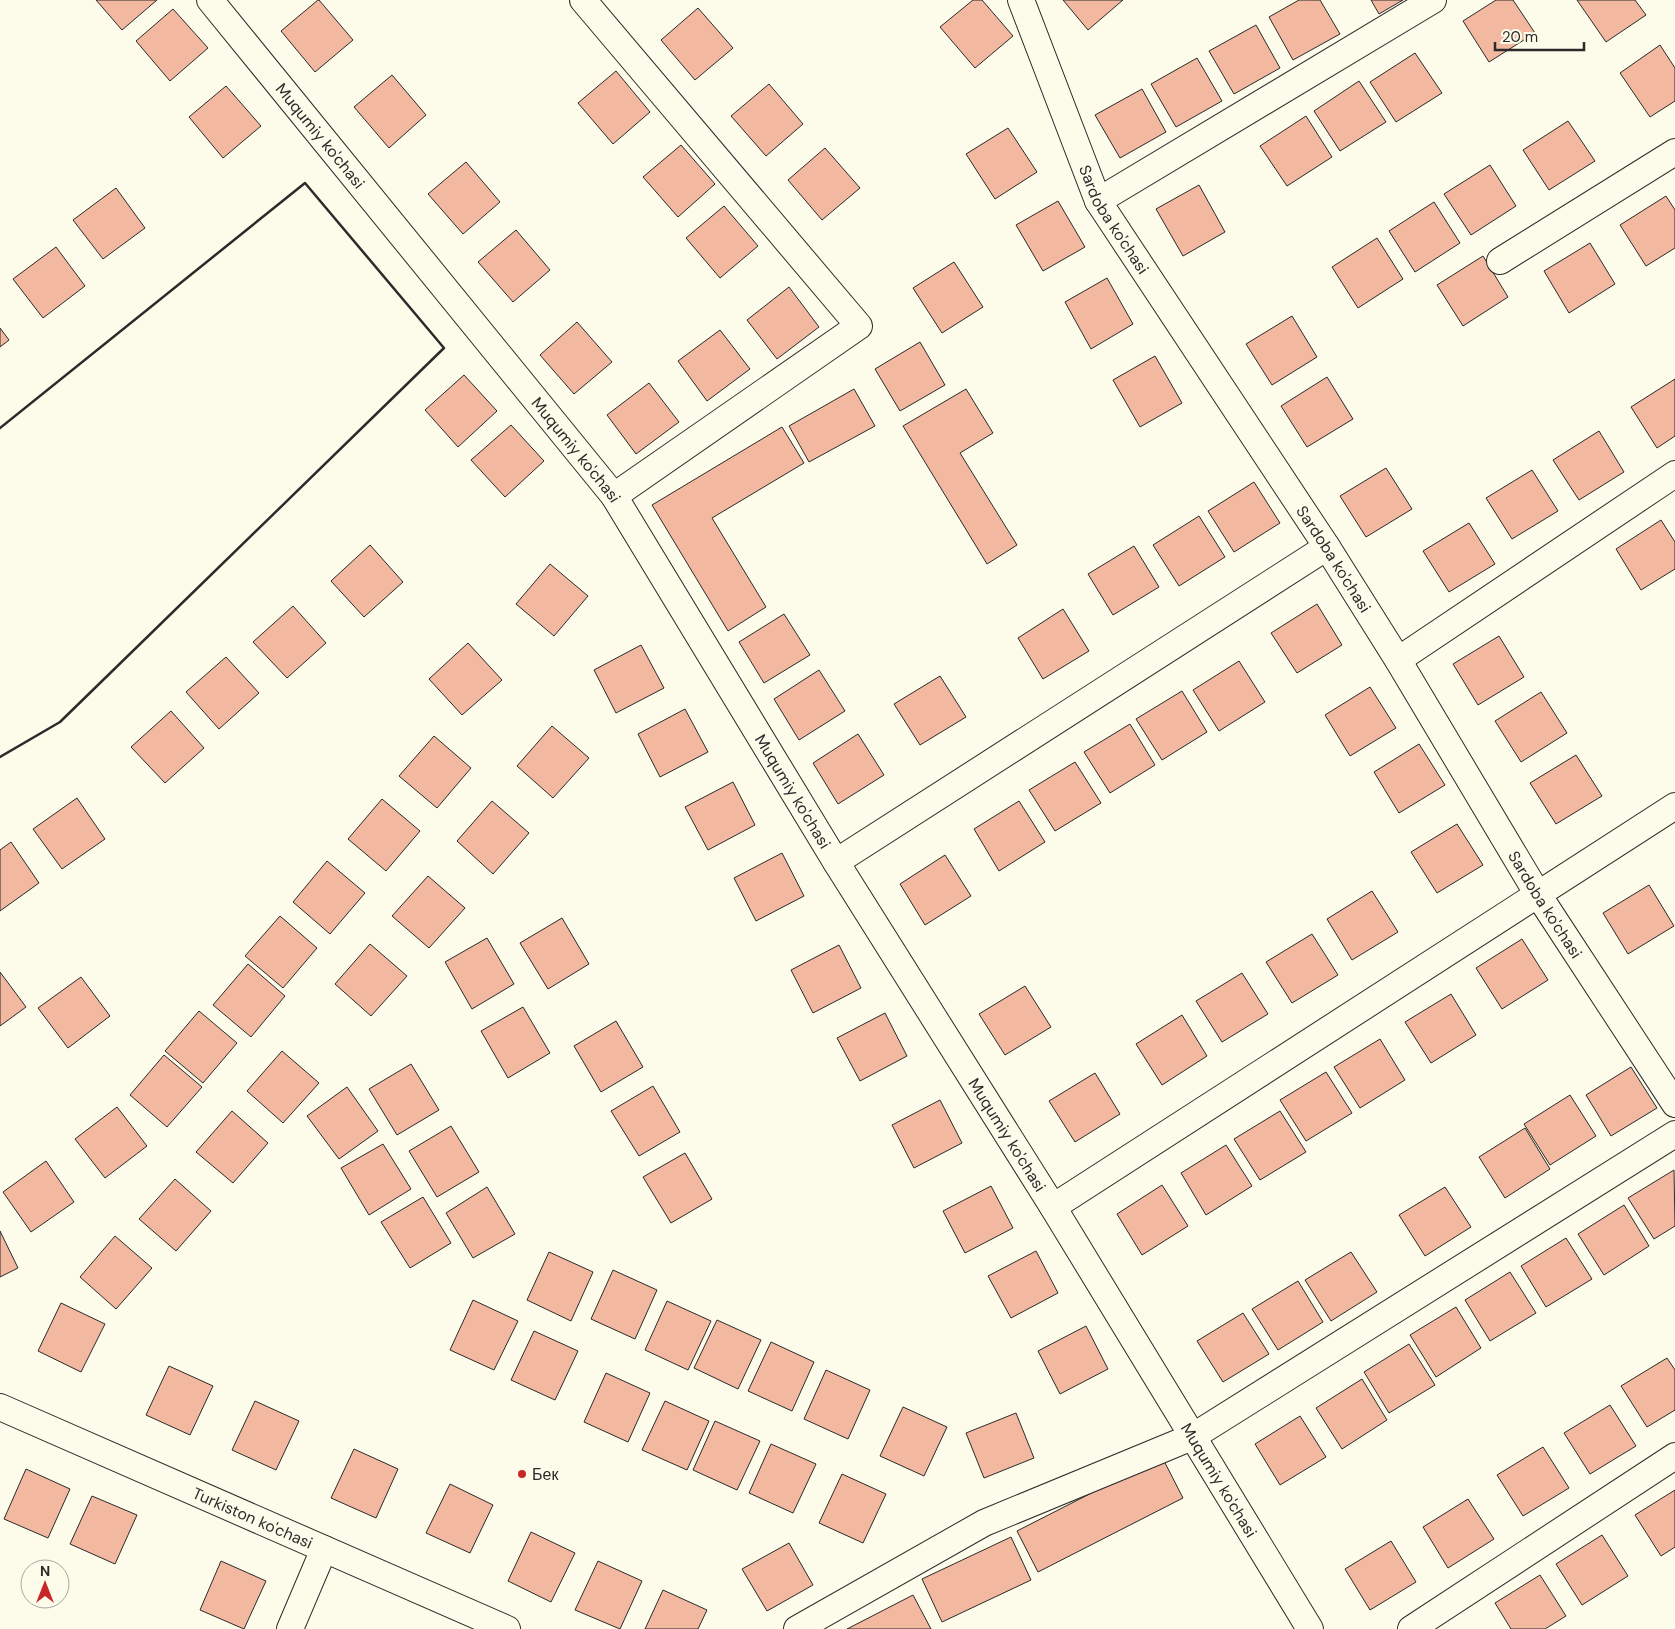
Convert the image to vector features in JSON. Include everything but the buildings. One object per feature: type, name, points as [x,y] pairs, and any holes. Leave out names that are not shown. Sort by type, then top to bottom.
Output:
[{"type":"street","name":"Muqumiy ko'chasi","points":[[210,0],[614,496],[836,862],[1053,1207],[1310,1629]]},
{"type":"street","points":[[583,0],[859,326],[614,496]]},
{"type":"street","name":"Sardoba ko'chasi","points":[[1021,0],[1098,201],[1327,547],[1398,660],[1537,893],[1675,1104]]},
{"type":"street","points":[[1098,201],[1433,0]]},
{"type":"street","points":[[1500,261],[1675,152]]},
{"type":"street","points":[[1398,660],[1675,474]]},
{"type":"street","points":[[836,862],[1327,547]]},
{"type":"street","points":[[1053,1207],[1537,893],[1675,806]]},
{"type":"street","points":[[797,1629],[984,1523],[1192,1437],[1675,1134]]},
{"type":"street","name":"Turkiston ko'chasi","points":[[0,1407],[507,1629]]},
{"type":"street","points":[[1411,1629],[1675,1456]]},
{"type":"street","points":[[290,1629],[324,1549]]},
{"type":"wall","points":[[0,428],[305,183],[444,348],[60,722],[0,757]]},
{"type":"place","name":"Бек","points":[[522,1474]]}]
